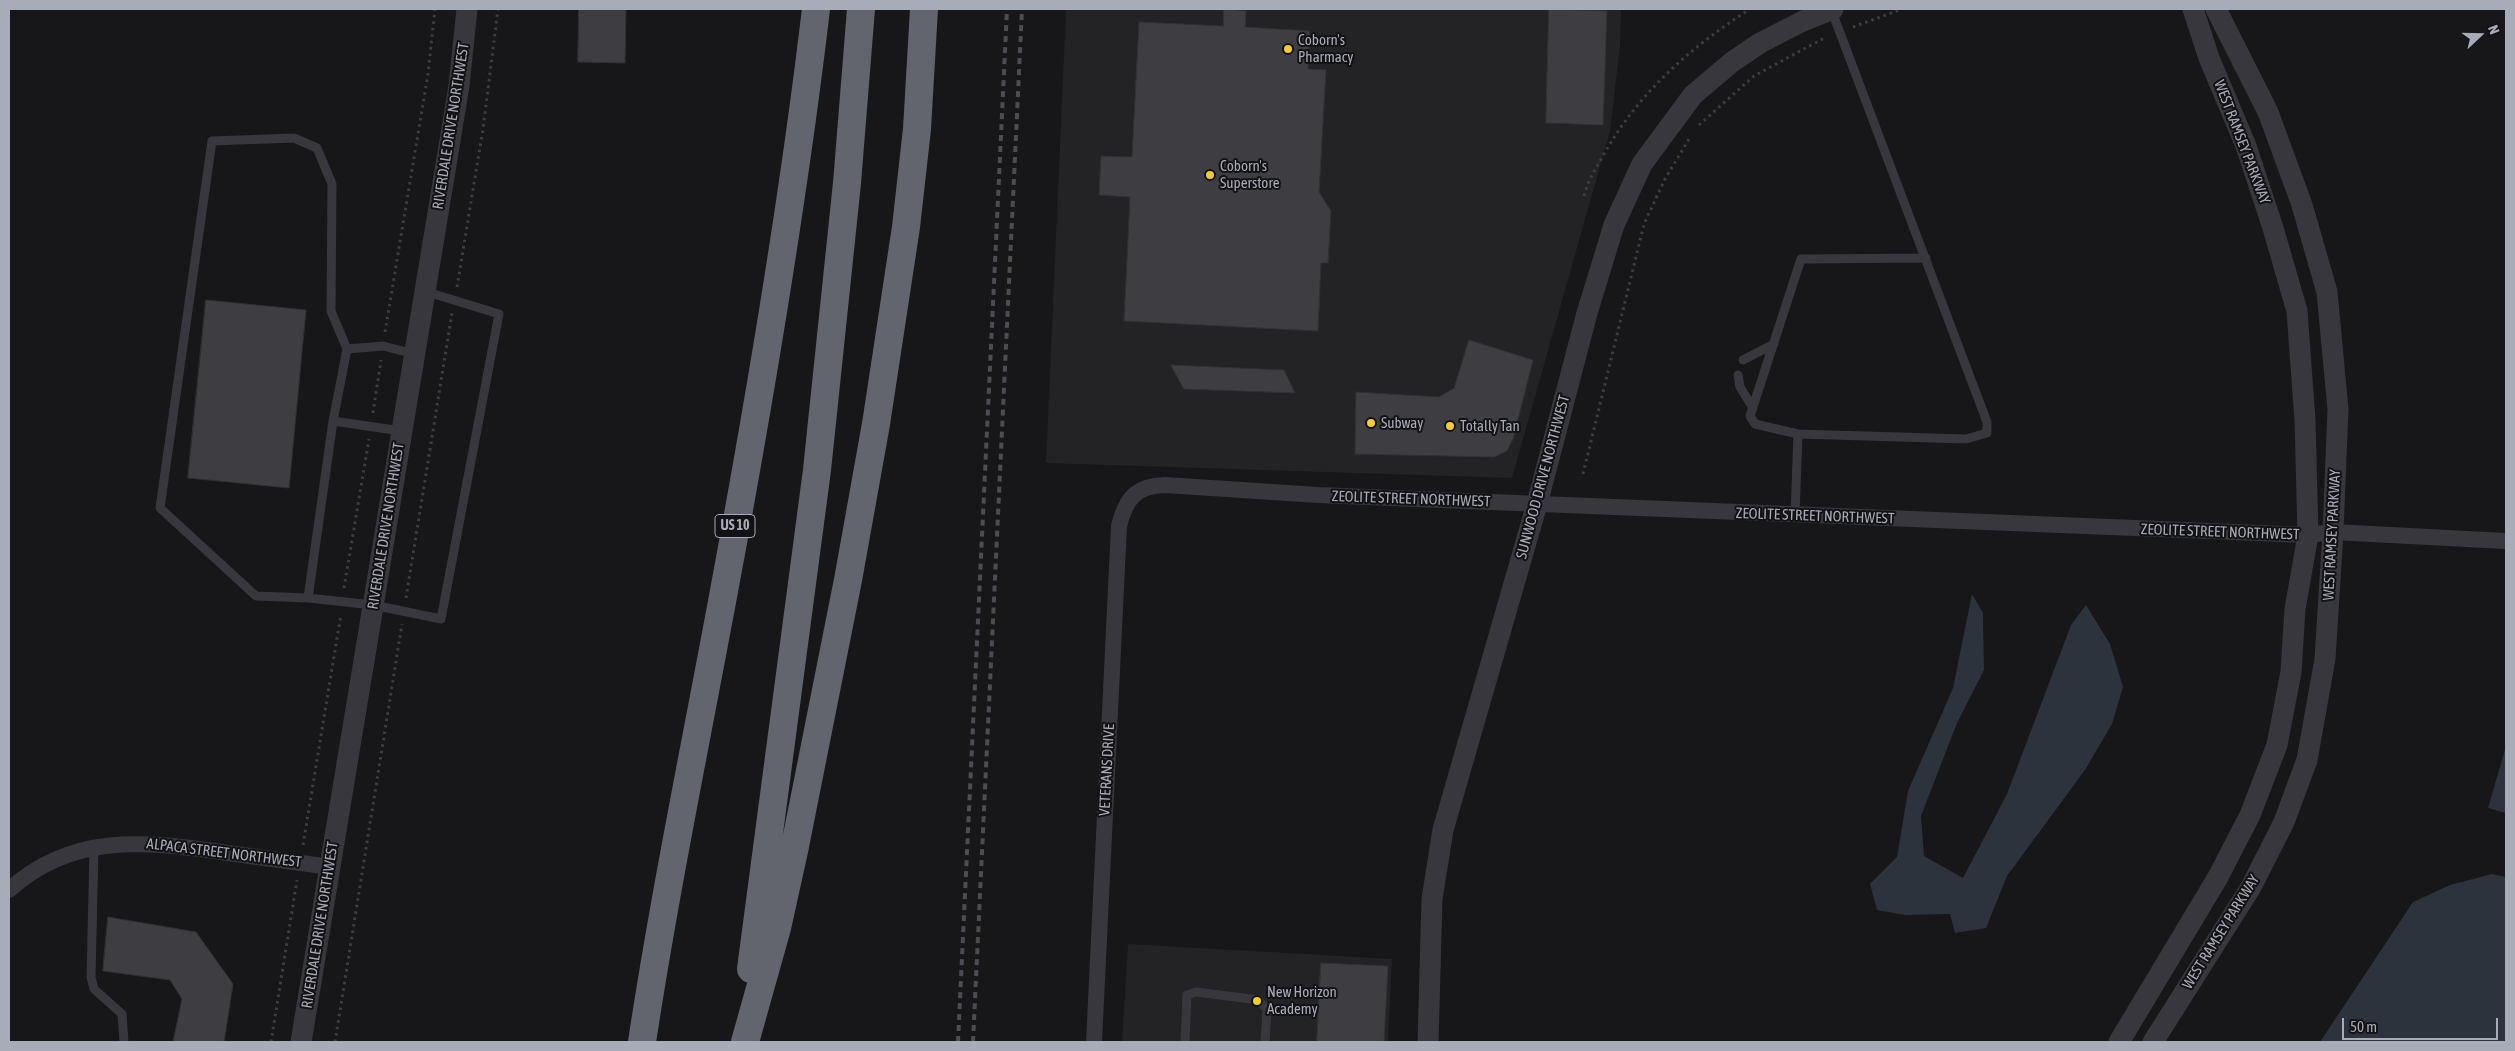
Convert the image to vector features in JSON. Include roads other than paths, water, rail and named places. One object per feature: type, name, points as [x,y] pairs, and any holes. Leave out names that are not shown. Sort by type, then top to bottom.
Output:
[{"type":"highway","points":[[764,364],[801,9]]},
{"type":"highway","name":"US 10","points":[[642,1042],[660,922],[724,589],[790,213],[816,9]]},
{"type":"highway","points":[[743,1042],[817,470],[847,183],[862,9]]},
{"type":"highway","points":[[743,1042],[777,928],[794,852],[848,580],[876,424],[906,227],[917,129],[924,9]]},
{"type":"street","name":"RIVERDALE DRIVE NORTHWEST","points":[[301,1042],[459,86],[467,9]]},
{"type":"street","name":"SUNWOOD DRIVE NORTHWEST","points":[[1428,1042],[1432,899],[1443,830],[1537,504],[1587,312],[1614,225],[1642,164],[1666,128],[1693,96],[1732,62],[1760,44],[1803,20],[1832,9]]},
{"type":"street","name":"WEST RAMSEY PARKWAY","points":[[2119,1042],[2222,869],[2250,815],[2277,745],[2291,672],[2295,609],[2308,535],[2305,420],[2297,311],[2273,228],[2246,146],[2209,58],[2193,9]]},
{"type":"street","name":"WEST RAMSEY PARKWAY","points":[[2153,1042],[2251,886],[2284,822],[2307,760],[2325,658],[2333,532],[2338,409],[2327,292],[2302,204],[2268,112],[2223,27],[2216,9]]},
{"type":"street","name":"ZEOLITE STREET NORTHWEST","points":[[1129,499],[1142,488],[1165,484],[1318,495],[2308,535],[2333,532],[2506,541]]},
{"type":"street","name":"VETERANS DRIVE","points":[[1094,1042],[1119,526],[1129,499]]},
{"type":"street","name":"ALPACA STREET NORTHWEST","points":[[9,890],[48,862],[94,847],[150,843],[330,867]]},
{"type":"lane","points":[[1832,9],[1988,422],[1986,432],[1966,439],[1798,434],[1755,424],[1750,416],[1801,259],[1926,258]]},
{"type":"lane","points":[[308,598],[333,420],[346,349],[331,311],[332,184],[317,148],[294,138],[212,141],[160,508],[256,596],[308,598],[373,605],[442,619],[499,314],[424,291]]},
{"type":"lane","points":[[1743,360],[1774,344]]},
{"type":"lane","points":[[346,349],[383,346],[414,354]]},
{"type":"lane","points":[[1738,375],[1740,387],[1753,408]]},
{"type":"lane","points":[[333,420],[401,431]]},
{"type":"lane","points":[[1795,515],[1798,434]]},
{"type":"lane","points":[[94,847],[91,977],[94,989],[122,1014],[124,1042]]},
{"type":"lane","points":[[1185,1042],[1188,995],[1196,992],[1259,1000],[1267,1010],[1265,1042]]},
{"type":"railway","points":[[958,1042],[1007,9]]},
{"type":"railway","points":[[973,1042],[1022,9]]},
{"type":"place","name":"Coborn's Pharmacy","points":[[1288,49]]},
{"type":"place","name":"Coborn's Superstore","points":[[1210,175]]},
{"type":"place","name":"Subway","points":[[1371,423]]},
{"type":"place","name":"Totally Tan","points":[[1450,426]]},
{"type":"place","name":"New Horizon Academy","points":[[1257,1001]]}]
